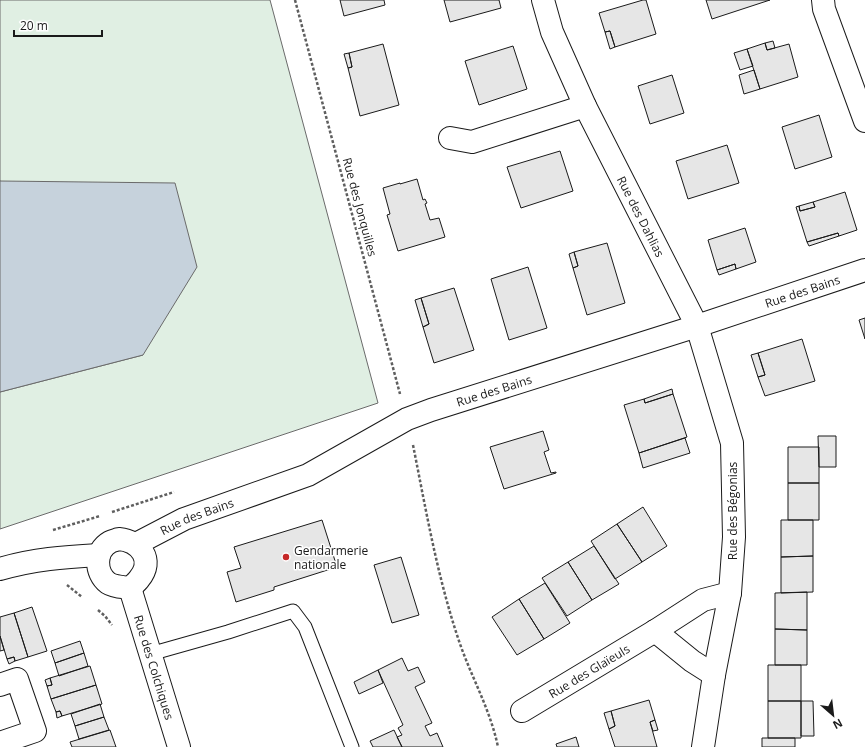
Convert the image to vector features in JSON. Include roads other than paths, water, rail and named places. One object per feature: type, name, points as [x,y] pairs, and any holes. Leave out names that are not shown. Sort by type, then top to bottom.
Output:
[{"type":"street","name":"Rue des Dahlias","points":[[543,0],[552,32],[585,106],[697,326]]},
{"type":"street","points":[[823,0],[824,9],[865,120]]},
{"type":"street","points":[[450,138],[472,142],[585,106]]},
{"type":"street","name":"Rue des Bains","points":[[136,544],[184,519],[308,474],[407,420],[432,410],[697,326],[865,270]]},
{"type":"street","name":"Rue des Bégonias","points":[[697,326],[732,443],[734,537],[730,593],[714,675],[703,747]]},
{"type":"street","points":[[119,539],[127,540],[136,544],[144,553],[146,561],[145,570],[140,579],[130,588],[108,583],[100,575],[97,563],[99,554],[103,547],[110,542],[119,539]]},
{"type":"street","points":[[0,569],[22,563],[53,558],[99,554]]},
{"type":"street","name":"Rue des Colchiques","points":[[130,588],[179,747]]},
{"type":"street","name":"Rue des Glaïeuls","points":[[522,711],[655,631],[703,600],[730,593]]},
{"type":"street","points":[[655,631],[692,661],[714,675]]},
{"type":"street","points":[[0,685],[18,679],[35,731],[0,743]]},
{"type":"lane","points":[[150,654],[228,632],[293,611],[306,627],[352,747]]},
{"type":"place","name":"Gendarmerie nationale","points":[[286,557]]}]
